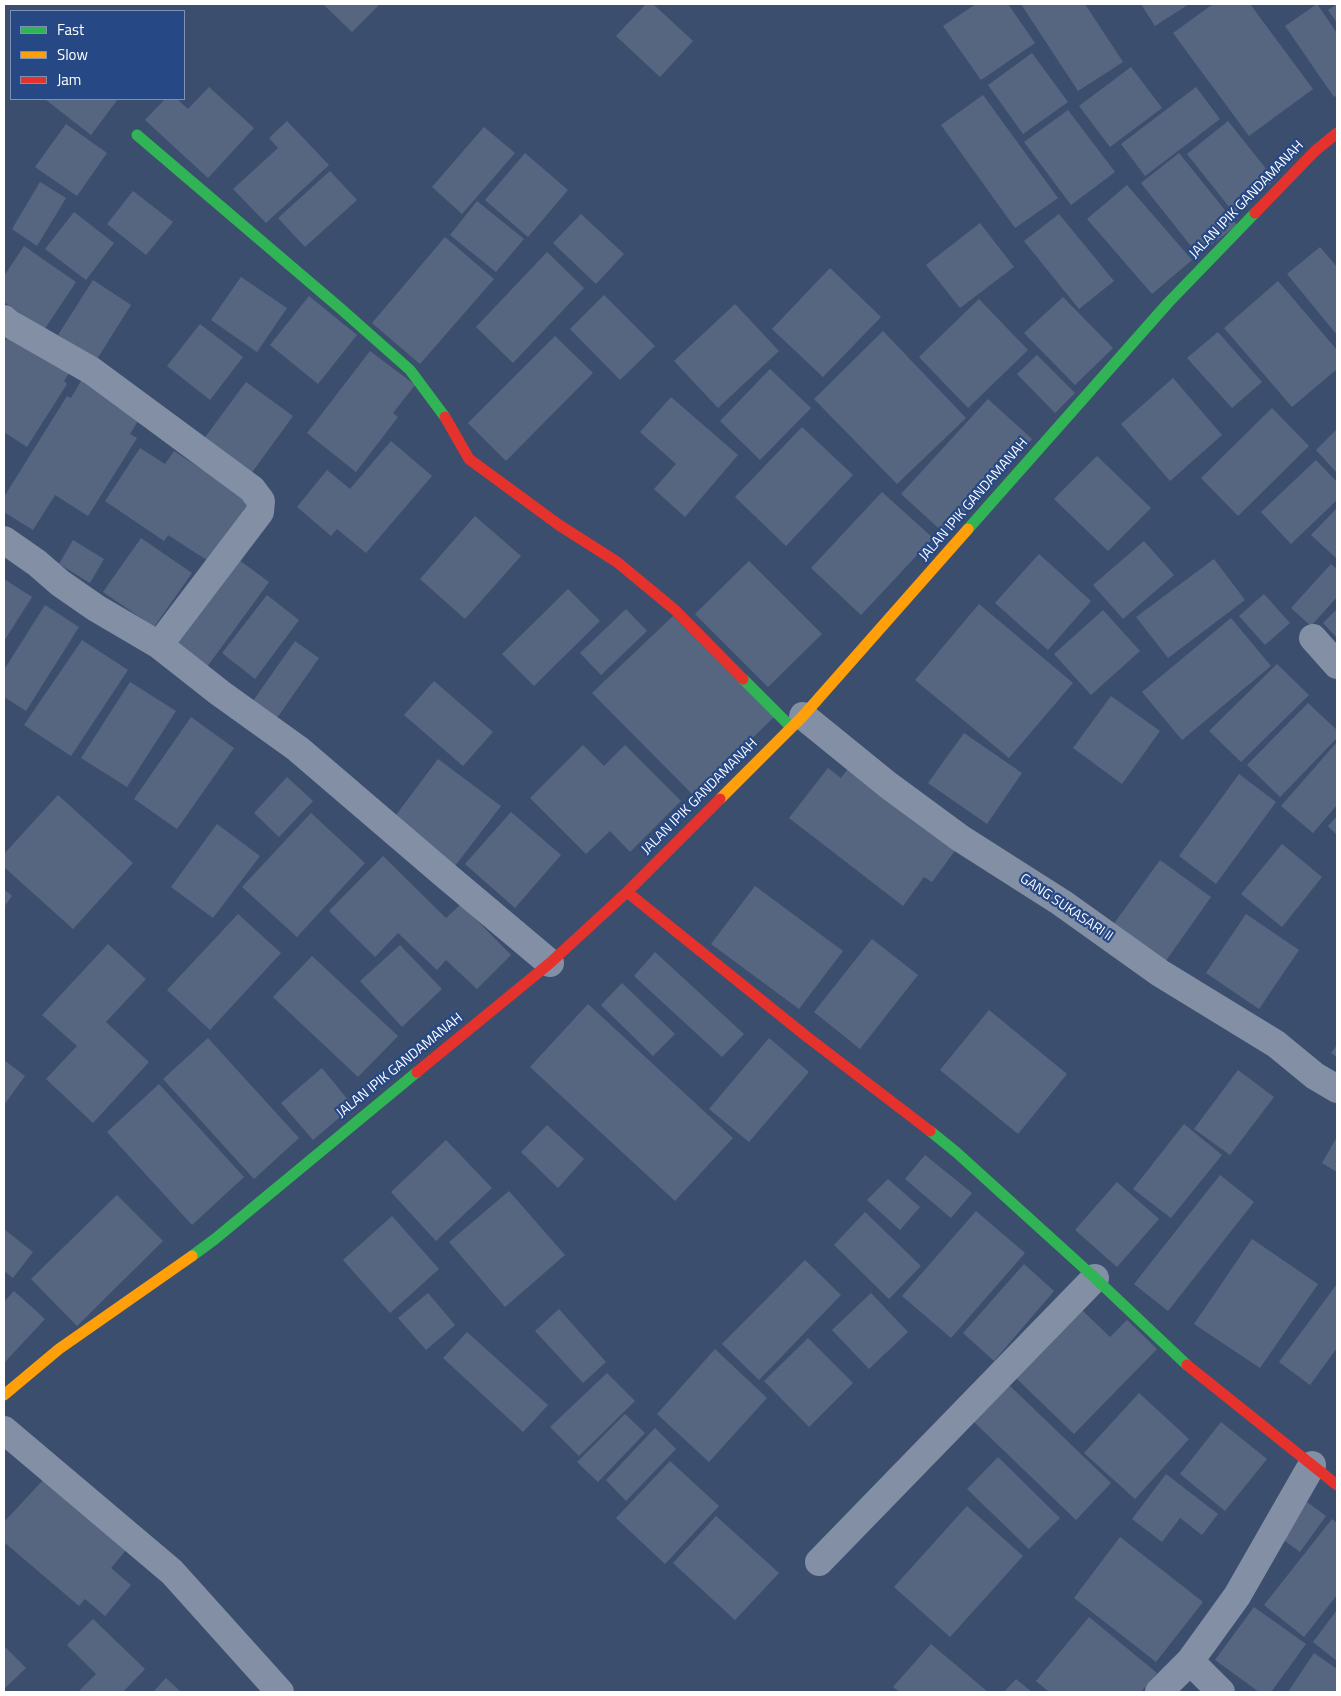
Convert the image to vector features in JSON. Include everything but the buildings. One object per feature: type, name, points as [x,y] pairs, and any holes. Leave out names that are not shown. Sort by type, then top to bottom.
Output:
[{"type":"street","name":"JALAN IPIK GANDAMANAH","points":[[4,1395],[59,1349],[215,1239],[550,963],[627,892],[797,721],[1168,303],[1315,151],[1337,133]]},
{"type":"street","points":[[137,135],[410,370],[442,413],[470,459],[559,525],[617,562],[675,610],[797,721]]},
{"type":"street","points":[[4,320],[92,371],[252,489],[261,500],[260,512],[159,645]]},
{"type":"street","points":[[4,540],[96,608],[159,645],[220,693],[298,749],[550,963]]},
{"type":"street","points":[[1313,638],[1337,665]]},
{"type":"street","name":"GANG SUKASARI II","points":[[797,721],[960,838],[1062,903],[1160,973],[1276,1044],[1315,1076],[1337,1089]]},
{"type":"street","points":[[627,892],[806,1036],[877,1089],[956,1152],[1095,1278],[1183,1362],[1337,1485]]},
{"type":"street","points":[[819,1562],[1095,1278]]},
{"type":"street","points":[[4,1430],[172,1572],[280,1692]]},
{"type":"street","points":[[1159,1692],[1190,1661],[1237,1596],[1312,1465]]},
{"type":"street","points":[[1190,1661],[1221,1692]]},
{"type":"traffic: fast","points":[[137,135],[410,370],[445,417]]},
{"type":"traffic: fast","points":[[968,529],[1168,303],[1255,213]]},
{"type":"traffic: fast","points":[[743,679],[791,727]]},
{"type":"traffic: fast","points":[[192,1256],[417,1072]]},
{"type":"traffic: fast","points":[[930,1131],[956,1152],[1095,1278],[1187,1365]]},
{"type":"traffic: slow","points":[[720,799],[803,716],[968,529]]},
{"type":"traffic: slow","points":[[4,1395],[59,1349],[192,1256]]},
{"type":"traffic: jam","points":[[1255,213],[1315,151],[1337,133]]},
{"type":"traffic: jam","points":[[445,417],[469,459],[559,525],[617,562],[675,610],[743,679]]},
{"type":"traffic: jam","points":[[417,1072],[550,963],[627,892],[720,799]]},
{"type":"traffic: jam","points":[[627,892],[806,1036],[930,1131]]},
{"type":"traffic: jam","points":[[1187,1365],[1337,1485]]}]
